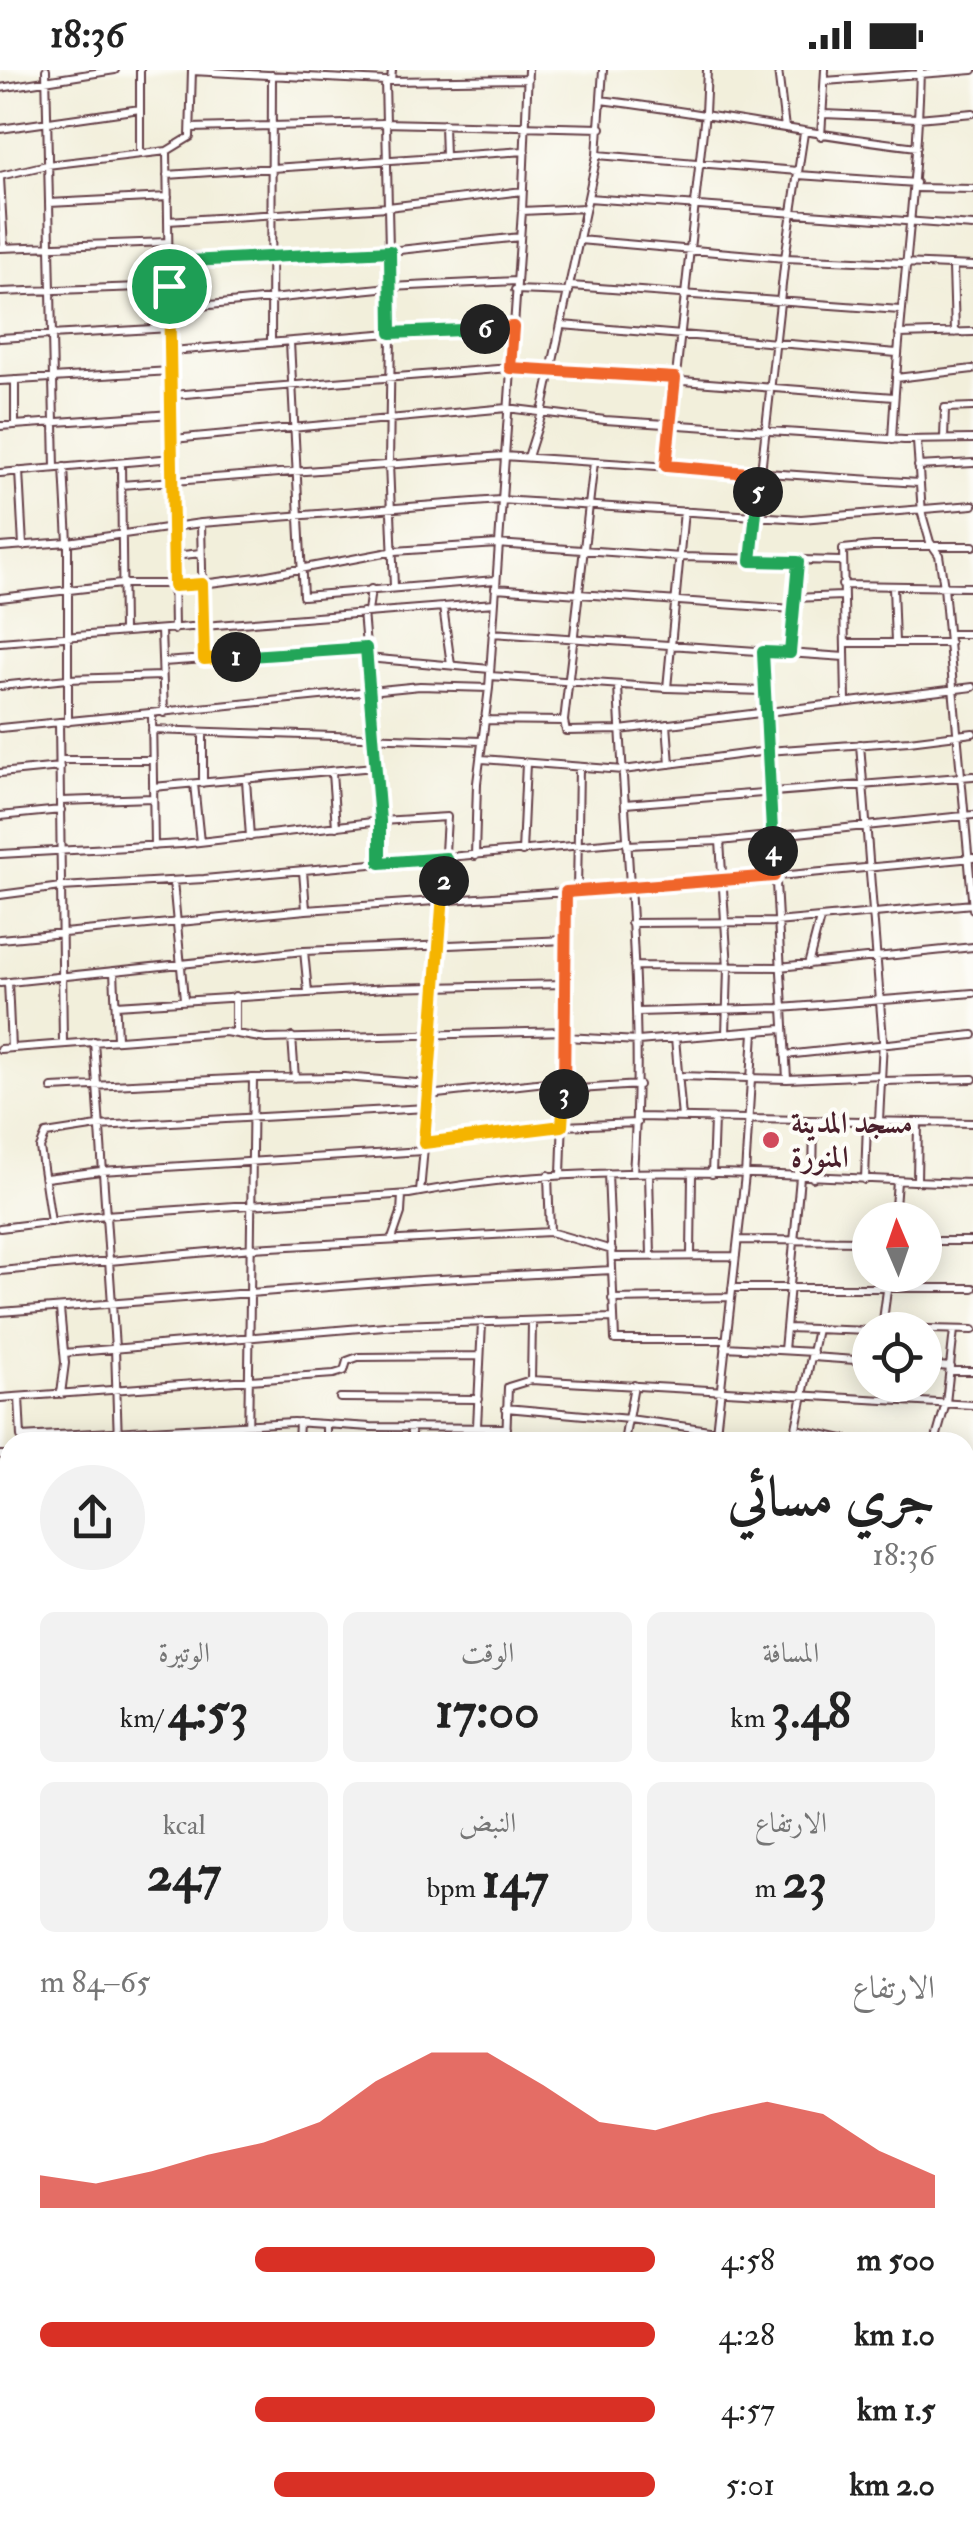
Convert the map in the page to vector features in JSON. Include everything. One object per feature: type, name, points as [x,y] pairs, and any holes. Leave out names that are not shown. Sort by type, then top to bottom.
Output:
[{"type":"street","points":[[0,88],[46,74],[115,70]]},
{"type":"street","points":[[140,70],[140,153]]},
{"type":"street","points":[[392,70],[384,123],[391,333],[388,462],[394,587]]},
{"type":"street","points":[[528,457],[562,326],[597,156],[603,70]]},
{"type":"street","points":[[666,466],[705,113],[706,70],[698,70]]},
{"type":"street","points":[[778,70],[784,128]]},
{"type":"street","points":[[821,136],[825,70]]},
{"type":"street","points":[[825,80],[973,70]]},
{"type":"street","points":[[168,242],[2,248],[0,177],[47,165],[167,151],[187,141],[191,128],[192,71],[344,74],[388,81],[528,74],[522,211],[475,856]]},
{"type":"street","points":[[892,440],[900,310],[916,186],[920,71]]},
{"type":"street","points":[[46,74],[53,423],[68,542],[67,679],[60,764],[63,1043]]},
{"type":"street","points":[[270,343],[272,75]]},
{"type":"street","points":[[601,100],[705,113],[821,136],[917,147]]},
{"type":"street","points":[[0,129],[140,109]]},
{"type":"street","points":[[824,114],[918,118],[973,114]]},
{"type":"street","points":[[191,128],[384,123],[601,128]]},
{"type":"street","points":[[444,124],[445,158]]},
{"type":"street","points":[[751,561],[774,344],[804,133]]},
{"type":"street","points":[[167,151],[174,630]]},
{"type":"street","points":[[167,175],[526,151]]},
{"type":"street","points":[[597,156],[700,161],[916,186],[973,188]]},
{"type":"street","points":[[168,221],[388,207],[522,191]]},
{"type":"street","points":[[49,203],[168,197]]},
{"type":"street","points":[[588,198],[973,226]]},
{"type":"street","points":[[522,211],[586,208]]},
{"type":"street","points":[[169,262],[390,251],[520,237]]},
{"type":"street","points":[[578,240],[906,266],[973,266]]},
{"type":"street","points":[[954,267],[955,333]]},
{"type":"street","points":[[0,292],[169,286]]},
{"type":"street","points":[[170,309],[390,287],[516,286],[900,310]]},
{"type":"street","points":[[562,326],[897,353]]},
{"type":"street","points":[[171,352],[513,327]]},
{"type":"street","points":[[0,338],[170,328]]},
{"type":"street","points":[[898,334],[973,332]]},
{"type":"street","points":[[290,342],[303,596],[394,587],[495,584],[793,610]]},
{"type":"street","points":[[172,395],[510,368],[894,396]]},
{"type":"street","points":[[896,378],[973,369]]},
{"type":"street","points":[[0,381],[171,371]]},
{"type":"street","points":[[15,380],[15,425]]},
{"type":"street","points":[[944,438],[944,408],[973,407]]},
{"type":"street","points":[[173,439],[506,408],[892,440],[973,438]]},
{"type":"street","points":[[0,426],[172,414]]},
{"type":"street","points":[[631,922],[776,922],[973,906],[969,815],[944,587],[939,555],[932,546],[922,508],[916,440]]},
{"type":"street","points":[[121,485],[503,456],[919,483]]},
{"type":"street","points":[[0,473],[173,458]]},
{"type":"street","points":[[120,462],[123,630]]},
{"type":"street","points":[[594,462],[572,636],[566,731],[620,730],[973,686]]},
{"type":"street","points":[[918,466],[973,463]]},
{"type":"street","points":[[19,472],[22,546]]},
{"type":"street","points":[[0,547],[68,542],[201,523],[500,500],[814,519],[973,505]]},
{"type":"street","points":[[667,688],[684,511]]},
{"type":"street","points":[[201,523],[204,659]]},
{"type":"street","points":[[0,598],[122,584],[202,584],[257,578],[394,551],[497,544],[680,558],[841,562]]},
{"type":"street","points":[[846,701],[843,549],[973,546]]},
{"type":"street","points":[[174,556],[202,553]]},
{"type":"street","points":[[790,653],[798,562]]},
{"type":"street","points":[[842,585],[973,588]]},
{"type":"street","points":[[893,586],[895,643]]},
{"type":"street","points":[[371,589],[366,612],[366,658],[380,863]]},
{"type":"street","points":[[794,598],[842,596]]},
{"type":"street","points":[[0,642],[494,603]]},
{"type":"street","points":[[443,606],[451,665]]},
{"type":"street","points":[[162,630],[164,713]]},
{"type":"street","points":[[492,632],[845,657]]},
{"type":"street","points":[[845,643],[895,643],[973,634]]},
{"type":"street","points":[[163,662],[366,648]]},
{"type":"street","points":[[763,652],[787,1079]]},
{"type":"street","points":[[366,658],[451,665],[568,682],[764,691]]},
{"type":"street","points":[[0,686],[162,676]]},
{"type":"street","points":[[0,728],[420,686],[489,688]]},
{"type":"street","points":[[618,686],[638,1040],[634,1173]]},
{"type":"street","points":[[152,714],[154,846]]},
{"type":"street","points":[[484,720],[564,721]]},
{"type":"street","points":[[667,724],[670,764]]},
{"type":"street","points":[[152,730],[482,741]]},
{"type":"street","points":[[200,842],[198,783],[203,732]]},
{"type":"street","points":[[481,759],[623,770],[767,751],[973,733]]},
{"type":"street","points":[[860,744],[883,1045],[879,1122]]},
{"type":"street","points":[[0,773],[60,764],[152,760]]},
{"type":"street","points":[[522,852],[526,764]]},
{"type":"street","points":[[153,788],[374,767]]},
{"type":"street","points":[[577,891],[579,767]]},
{"type":"street","points":[[332,773],[336,827]]},
{"type":"street","points":[[625,804],[973,776]]},
{"type":"street","points":[[246,780],[250,837]]},
{"type":"street","points":[[61,800],[153,798]]},
{"type":"street","points":[[0,816],[62,810]]},
{"type":"street","points":[[0,896],[61,887],[173,882],[627,843],[720,841],[969,815]]},
{"type":"street","points":[[0,854],[154,846],[448,817],[420,1192]]},
{"type":"street","points":[[720,841],[728,968],[726,1034]]},
{"type":"street","points":[[0,939],[306,910],[724,882],[971,859]]},
{"type":"street","points":[[303,871],[306,910]]},
{"type":"street","points":[[173,882],[184,998]]},
{"type":"street","points":[[561,1174],[566,892]]},
{"type":"street","points":[[808,965],[820,919]]},
{"type":"street","points":[[12,1048],[4,983],[304,950],[566,940]]},
{"type":"street","points":[[634,966],[778,967],[973,948]]},
{"type":"street","points":[[304,950],[308,992]]},
{"type":"street","points":[[114,971],[117,1039]]},
{"type":"street","points":[[116,1005],[308,992],[566,984]]},
{"type":"street","points":[[637,1012],[781,1008],[973,993]]},
{"type":"street","points":[[235,996],[235,1033]]},
{"type":"street","points":[[0,1049],[235,1033],[266,1038],[566,1034],[638,1040],[782,1030]]},
{"type":"street","points":[[506,1408],[716,1432],[745,1175],[754,1032]]},
{"type":"street","points":[[785,1056],[973,1035]]},
{"type":"street","points":[[292,1036],[294,1078]]},
{"type":"street","points":[[675,1038],[682,1118]]},
{"type":"street","points":[[94,1040],[116,1348],[118,1432],[299,1422],[507,1428]]},
{"type":"street","points":[[678,1076],[973,1079]]},
{"type":"street","points":[[52,1088],[344,1077],[429,1084]]},
{"type":"street","points":[[249,1432],[253,1078]]},
{"type":"street","points":[[428,1095],[564,1080]]},
{"type":"street","points":[[564,1090],[639,1085]]},
{"type":"street","points":[[51,1222],[40,1148],[46,1134],[98,1126],[427,1108]]},
{"type":"street","points":[[712,1174],[714,1119]]},
{"type":"street","points":[[46,1178],[101,1170],[423,1147],[562,1126],[637,1120],[973,1123]]},
{"type":"street","points":[[813,1178],[814,1121]]},
{"type":"street","points":[[865,1180],[867,1122]]},
{"type":"street","points":[[917,1181],[918,1122]]},
{"type":"street","points":[[608,1173],[613,1336],[618,1341],[726,1343],[852,1359]]},
{"type":"street","points":[[649,1173],[651,1256]]},
{"type":"street","points":[[0,1228],[106,1215],[402,1194],[449,1185],[561,1174],[712,1174],[973,1183]]},
{"type":"street","points":[[692,1174],[692,1255]]},
{"type":"street","points":[[548,1175],[550,1232]]},
{"type":"street","points":[[784,1350],[800,1177]]},
{"type":"street","points":[[895,1202],[897,1181]]},
{"type":"street","points":[[392,1239],[401,1213],[402,1194]]},
{"type":"street","points":[[0,1271],[252,1248],[550,1232],[612,1254],[736,1256]]},
{"type":"street","points":[[738,1240],[852,1241]]},
{"type":"street","points":[[942,1241],[973,1241]]},
{"type":"street","points":[[0,1312],[612,1270]]},
{"type":"street","points":[[732,1288],[852,1287]]},
{"type":"street","points":[[942,1288],[973,1288]]},
{"type":"street","points":[[612,1299],[730,1298]]},
{"type":"street","points":[[60,1309],[64,1353],[61,1394]]},
{"type":"street","points":[[64,1353],[396,1325],[612,1318]]},
{"type":"street","points":[[477,1426],[482,1323]]},
{"type":"street","points":[[532,1323],[532,1380]]},
{"type":"street","points":[[787,1328],[852,1330]]},
{"type":"street","points":[[795,1432],[817,1329]]},
{"type":"street","points":[[942,1330],[973,1330]]},
{"type":"street","points":[[938,1432],[946,1403],[954,1330]]},
{"type":"street","points":[[0,1398],[341,1374],[348,1361],[358,1357],[480,1356]]},
{"type":"street","points":[[942,1368],[973,1371]]},
{"type":"street","points":[[507,1432],[508,1386],[532,1380],[973,1405]]},
{"type":"street","points":[[626,1432],[634,1385]]},
{"type":"street","points":[[19,1398],[21,1432]]},
{"type":"street","points":[[340,1398],[478,1399]]},
{"type":"street","points":[[298,1432],[299,1422]]},
{"type":"street","points":[[326,1425],[326,1432]]},
{"type":"street","points":[[411,1427],[411,1432]]},
{"type":"street","points":[[796,1429],[810,1432]]},
{"type":"place","name":"مسجد المدينة المنورة","points":[[771,1140]]},
{"type":"route","points":[[390,251],[391,333],[513,327],[510,368],[675,378],[666,466],[760,474],[751,561],[798,562],[790,653],[763,652],[774,876],[566,892],[562,1126],[424,1143],[446,858],[380,863],[366,648],[204,659],[202,584],[174,586],[169,286],[169,262],[390,251]]}]
